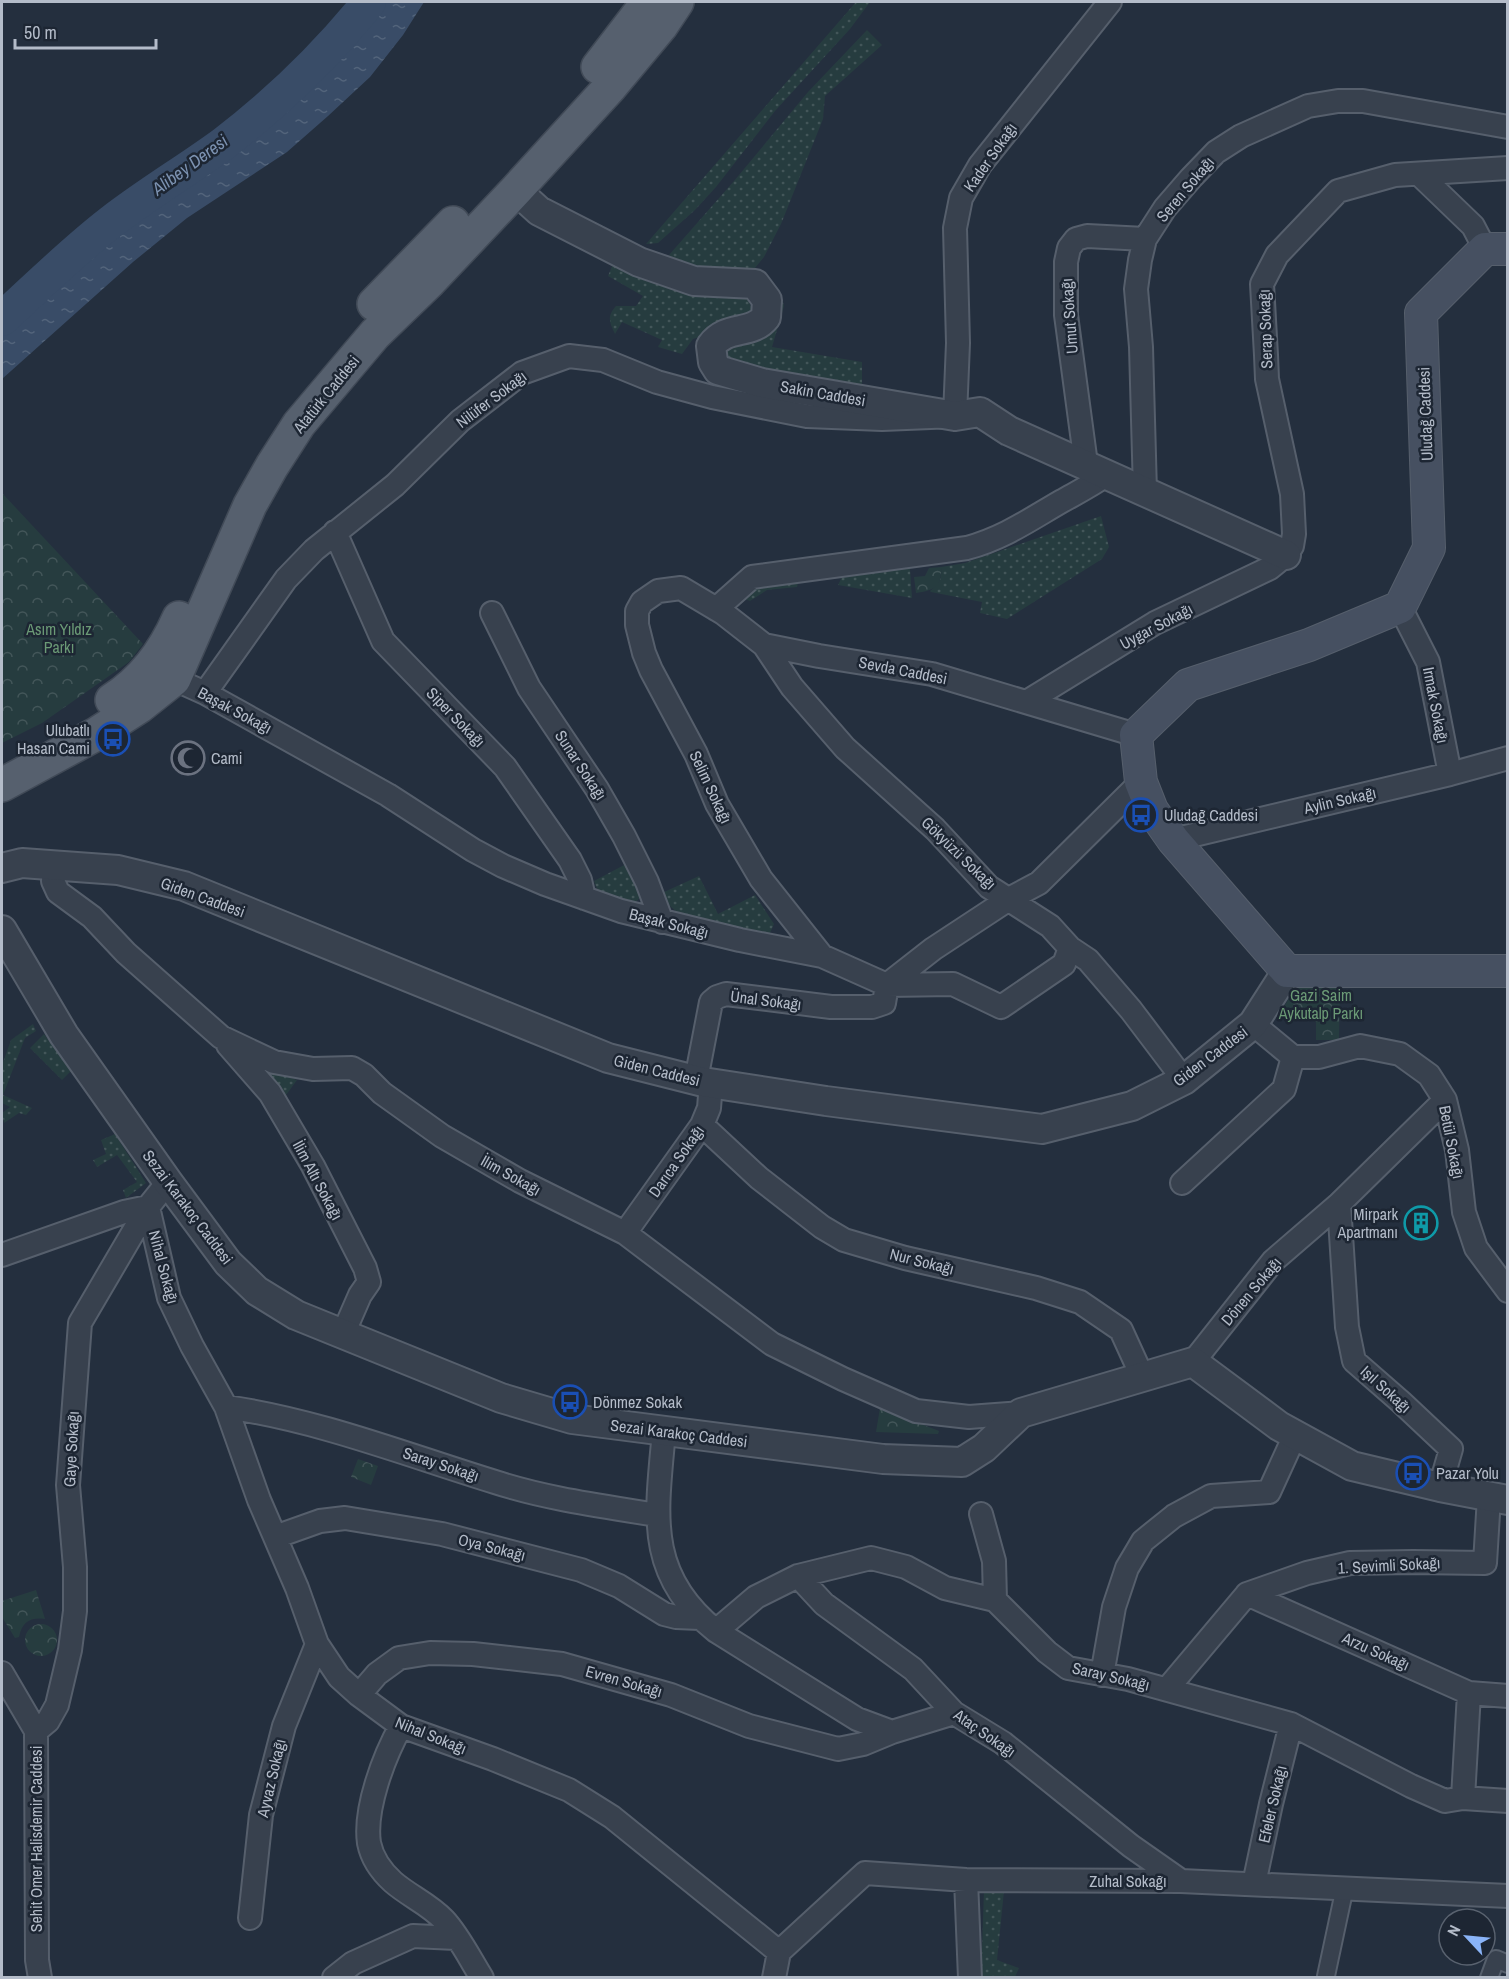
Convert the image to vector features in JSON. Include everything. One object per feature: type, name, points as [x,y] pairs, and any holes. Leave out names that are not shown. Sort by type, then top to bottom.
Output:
[{"type":"main road","name":"Atatürk Caddesi","points":[[509,182],[531,144],[602,62],[648,2]]},
{"type":"main road","name":"Atatürk Caddesi","points":[[2,785],[98,733],[140,706],[164,672],[168,642],[227,506],[278,418],[355,323],[611,86],[661,26],[677,2]]},
{"type":"main road","name":"Uludağ Caddesi","points":[[1400,607],[1428,548],[1422,313],[1496,249]]},
{"type":"main road","points":[[1400,607],[1309,645],[1188,686],[1136,735],[1141,782],[1152,810],[1173,840],[1287,971],[1508,971]]},
{"type":"main road","name":"Atatürk Caddesi","points":[[2,766],[51,739],[124,693],[164,672]]},
{"type":"street","name":"Kader Sokağı","points":[[956,416],[958,343],[955,237],[961,198],[980,165],[1110,2]]},
{"type":"street","name":"Seren Sokağı","points":[[1145,492],[1141,347],[1136,289],[1140,260],[1145,239],[1165,208],[1191,178],[1216,153],[1241,136],[1308,106],[1338,101],[1363,101],[1508,127]]},
{"type":"street","name":"Serap Sokağı","points":[[1286,555],[1292,546],[1294,534],[1292,494],[1267,379],[1262,284],[1277,255],[1338,191],[1395,175],[1508,168]]},
{"type":"street","points":[[1419,174],[1496,249]]},
{"type":"street","name":"Sakin Caddesi","points":[[509,182],[539,211],[639,262],[694,281],[755,284],[767,300],[766,317],[754,328],[733,331],[716,339],[711,346],[713,362],[718,370],[762,383],[956,416],[980,412],[1009,431],[1286,555]]},
{"type":"street","name":"Umut Sokağı","points":[[1096,469],[1066,315],[1066,262],[1069,248],[1076,239],[1087,236],[1145,239]]},
{"type":"street","name":"Nilüfer Sokağı","points":[[205,693],[286,579],[314,550],[395,485],[460,421],[522,373],[569,356],[603,360],[657,382],[711,397],[807,416],[882,419],[956,416]]},
{"type":"street","points":[[716,609],[753,578],[967,548],[987,543],[1008,534],[1063,500],[1087,489],[1096,469]]},
{"type":"street","name":"Siper Sokağı","points":[[335,532],[383,641],[505,767],[570,860],[580,880],[584,898]]},
{"type":"street","name":"Uygar Sokağı","points":[[1028,701],[1155,623],[1247,581],[1270,568],[1286,555]]},
{"type":"street","name":"Sevda Caddesi","points":[[642,602],[658,591],[681,588],[716,609],[765,645],[932,674],[1136,735]]},
{"type":"street","name":"Selim Sokağı","points":[[642,602],[637,611],[636,625],[644,653],[696,754],[717,804],[761,879],[822,956]]},
{"type":"street","name":"Irmak Sokağı","points":[[1400,607],[1428,662],[1450,774]]},
{"type":"street","name":"Sunar Sokağı","points":[[492,613],[529,688],[597,789],[624,836],[647,882],[662,922]]},
{"type":"street","name":"Gökyüzü Sokağı","points":[[765,645],[792,687],[845,748],[934,829],[989,886],[1050,926],[1070,948],[1088,960],[1131,1010],[1184,1080]]},
{"type":"street","name":"Başak Sokağı","points":[[164,672],[388,795],[473,850],[503,866],[584,898],[662,922],[822,956],[887,985]]},
{"type":"street","name":"Aylin Sokağı","points":[[1173,840],[1507,759]]},
{"type":"street","points":[[887,985],[933,949],[1009,899],[1039,883],[1141,782]]},
{"type":"street","name":"Giden Caddesi","points":[[2,867],[22,863],[118,870],[184,886],[608,1058],[703,1081],[826,1101],[1042,1129],[1132,1106],[1184,1080],[1253,1024],[1287,971]]},
{"type":"street","name":"İlim Sokağı","points":[[54,866],[53,881],[58,892],[92,917],[126,953],[221,1037],[274,1062],[313,1070],[352,1068],[364,1075],[382,1093],[442,1136],[520,1181],[625,1233],[772,1344],[843,1379],[916,1412],[969,1417],[1021,1413]]},
{"type":"street","name":"Sezai Karakoç Caddesi","points":[[2,930],[64,1035],[206,1236],[228,1263],[257,1291],[296,1315],[501,1398],[572,1419],[883,1459],[962,1462],[984,1448],[1021,1413],[1192,1362]]},
{"type":"street","points":[[887,985],[953,984],[1000,1006],[1064,964],[1070,948]]},
{"type":"street","name":"Ünal Sokağı","points":[[703,1081],[711,1002],[717,997],[726,994],[808,1006],[872,1007],[884,1003],[887,985]]},
{"type":"street","points":[[1182,1183],[1284,1089],[1293,1057],[1253,1024]]},
{"type":"street","name":"İlim Altı Sokağı","points":[[221,1037],[270,1093],[313,1166],[365,1268],[369,1282],[360,1295],[343,1334]]},
{"type":"street","name":"Betül Sokağı","points":[[1293,1057],[1319,1057],[1360,1046],[1400,1054],[1429,1075],[1445,1100],[1457,1150],[1464,1212],[1476,1248],[1508,1291]]},
{"type":"street","name":"Darıca Sokağı","points":[[625,1233],[702,1125],[709,1108],[703,1081]]},
{"type":"street","name":"Dönen Sokağı","points":[[1192,1362],[1273,1261],[1339,1204],[1445,1100]]},
{"type":"street","name":"Nur Sokağı","points":[[702,1125],[759,1178],[822,1227],[844,1240],[905,1258],[1036,1288],[1080,1302],[1121,1330],[1142,1376]]},
{"type":"street","name":"Gaye Sokağı","points":[[36,1731],[48,1721],[57,1704],[70,1650],[75,1611],[75,1568],[68,1485],[80,1323],[148,1207],[168,1182]]},
{"type":"street","name":"Işıl Sokağı","points":[[1339,1204],[1347,1327],[1354,1361],[1451,1449],[1440,1487]]},
{"type":"street","points":[[2,1255],[114,1216],[148,1207]]},
{"type":"street","name":"Nihal Sokağı","points":[[148,1207],[169,1298],[192,1346],[226,1407],[259,1500],[297,1588],[317,1644],[339,1677],[401,1726],[493,1759],[569,1790],[612,1817],[779,1952]]},
{"type":"street","points":[[1192,1362],[1279,1426],[1352,1466],[1498,1498]]},
{"type":"street","name":"Saray Sokağı","points":[[226,1407],[295,1421],[418,1456],[497,1483],[575,1501],[657,1515]]},
{"type":"street","name":"Oya Sokağı","points":[[664,1431],[657,1515],[665,1559],[684,1600],[708,1624],[856,1719],[892,1732]]},
{"type":"street","points":[[1102,1676],[1114,1607],[1127,1568],[1143,1540],[1174,1516],[1211,1496],[1269,1492],[1295,1435]]},
{"type":"street","name":"1. Sevimli Sokağı","points":[[1247,1594],[1307,1573],[1350,1563],[1485,1563],[1498,1498]]},
{"type":"street","points":[[708,1624],[798,1576],[870,1558],[906,1567],[945,1588],[995,1600],[994,1561],[981,1514]]},
{"type":"street","name":"Oya Sokağı","points":[[275,1537],[320,1521],[345,1518],[442,1534],[581,1570],[619,1586],[664,1614],[708,1624]]},
{"type":"street","name":"Ataç Sokağı","points":[[798,1576],[824,1604],[913,1670],[954,1713],[1002,1743],[1131,1846],[1181,1881]]},
{"type":"street","points":[[1167,1689],[1247,1594]]},
{"type":"street","name":"Arzu Sokağı","points":[[1247,1594],[1469,1693],[1508,1696]]},
{"type":"street","name":"Saray Sokağı","points":[[995,1600],[1047,1652],[1068,1668],[1128,1679],[1291,1724],[1445,1801],[1463,1798],[1508,1801]]},
{"type":"street","name":"Ayvaz Sokağı","points":[[250,1918],[264,1804],[284,1726],[317,1644]]},
{"type":"street","name":"Evren Sokağı","points":[[359,1695],[377,1674],[399,1658],[430,1653],[472,1654],[562,1664],[671,1695],[749,1726],[838,1749],[864,1744],[892,1732]]},
{"type":"street","name":"Sehit Omer Halisdemir Caddesi","points":[[2,1673],[36,1731],[37,1960],[40,1977]]},
{"type":"street","points":[[1463,1798],[1469,1693]]},
{"type":"street","points":[[892,1732],[954,1713]]},
{"type":"street","name":"Efeler Sokağı","points":[[1254,1884],[1291,1724]]},
{"type":"street","points":[[401,1726],[384,1759],[368,1822],[369,1845],[377,1864],[394,1882],[422,1901],[445,1921],[482,1977]]},
{"type":"street","name":"Zuhal Sokağı","points":[[779,1952],[865,1873],[966,1880],[1181,1881],[1508,1896]]},
{"type":"street","points":[[966,1880],[970,1977]]},
{"type":"street","points":[[1326,1976],[1345,1887]]},
{"type":"street","points":[[334,1977],[353,1963],[413,1936],[456,1938]]},
{"type":"street","points":[[774,1977],[779,1952]]},
{"type":"street","points":[[1489,1977],[1496,1959],[1508,1964]]},
{"type":"green space","points":[[856,2],[870,2],[850,29],[775,111],[716,187],[695,210],[658,243],[646,244]]},
{"type":"green space","points":[[867,30],[882,45],[825,96],[823,119],[781,224],[764,257],[755,268],[733,275],[692,272],[669,255],[808,92]]},
{"type":"green space","points":[[613,264],[669,289],[746,296],[752,309],[749,317],[693,339],[682,354],[658,347],[662,340],[622,322],[615,334],[610,319],[613,310],[616,306],[636,306],[643,296],[608,276]]},
{"type":"green space","points":[[769,281],[782,299],[784,306],[772,347],[862,362],[862,392],[728,366],[727,346],[743,341]]},
{"type":"green space","name":"Asım Yıldız Parkı","points":[[2,493],[143,644],[129,662],[42,723],[2,743]]},
{"type":"green space","points":[[1101,516],[1109,547],[1102,559],[1007,619],[980,613],[982,602],[930,591],[940,580],[941,567],[965,563]]},
{"type":"green space","points":[[898,566],[899,569],[910,569],[912,598],[838,585],[843,575]]},
{"type":"green space","points":[[941,567],[940,579],[936,586],[916,593],[914,577],[925,576],[929,568]]},
{"type":"green space","points":[[800,576],[797,587],[767,590],[750,601],[745,599],[754,588]]},
{"type":"green space","points":[[626,864],[640,891],[638,900],[627,903],[598,890],[594,881]]},
{"type":"green space","points":[[699,876],[718,914],[755,895],[774,924],[770,933],[765,935],[679,914],[670,906],[662,893]]},
{"type":"green space","name":"Gazi Saim Aykutalp Parkı","points":[[1297,985],[1340,986],[1339,1040],[1316,1040],[1316,1022],[1282,1010]]},
{"type":"green space","points":[[33,1024],[36,1031],[25,1038],[3,1095],[32,1108],[26,1115],[19,1113],[4,1123],[2,1113],[10,1107],[2,1103],[2,1065],[11,1040]]},
{"type":"green space","points":[[44,1034],[71,1071],[62,1080],[30,1048]]},
{"type":"green space","points":[[242,1054],[270,1071],[297,1080],[281,1102]]},
{"type":"green space","points":[[115,1134],[146,1183],[126,1198],[123,1190],[137,1182],[117,1155],[97,1167],[93,1160],[106,1154],[101,1140]]},
{"type":"green space","points":[[880,1408],[939,1431],[938,1434],[876,1432]]},
{"type":"green space","points":[[358,1459],[378,1466],[371,1485],[351,1477]]},
{"type":"green space","points":[[36,1590],[45,1619],[31,1620],[22,1628],[19,1637],[15,1638],[2,1617],[2,1601]]},
{"type":"green space","points":[[41,1624],[52,1629],[57,1640],[52,1651],[41,1656],[30,1651],[25,1640],[30,1629]]},
{"type":"green space","points":[[984,1890],[1004,1891],[997,1960],[1019,1968],[1015,1977],[981,1978]]},
{"type":"water","points":[[376,2],[424,2],[403,35],[370,77],[287,152],[187,218],[133,262],[2,379],[2,297],[12,311],[152,195],[306,84],[354,34]]},
{"type":"waterway","name":"Alibey Deresi","points":[[2,319],[97,233],[223,144],[263,112],[336,41],[369,2]]},
{"type":"place","name":"Ulubatlı Hasan Cami","points":[[113,739]]},
{"type":"place","name":"Cami","points":[[188,758]]},
{"type":"place","name":"Uludağ Caddesi","points":[[1141,815]]},
{"type":"place","name":"Mirpark Apartmanı","points":[[1421,1223]]},
{"type":"place","name":"Dönmez Sokak","points":[[570,1402]]},
{"type":"place","name":"Pazar Yolu","points":[[1413,1473]]}]
